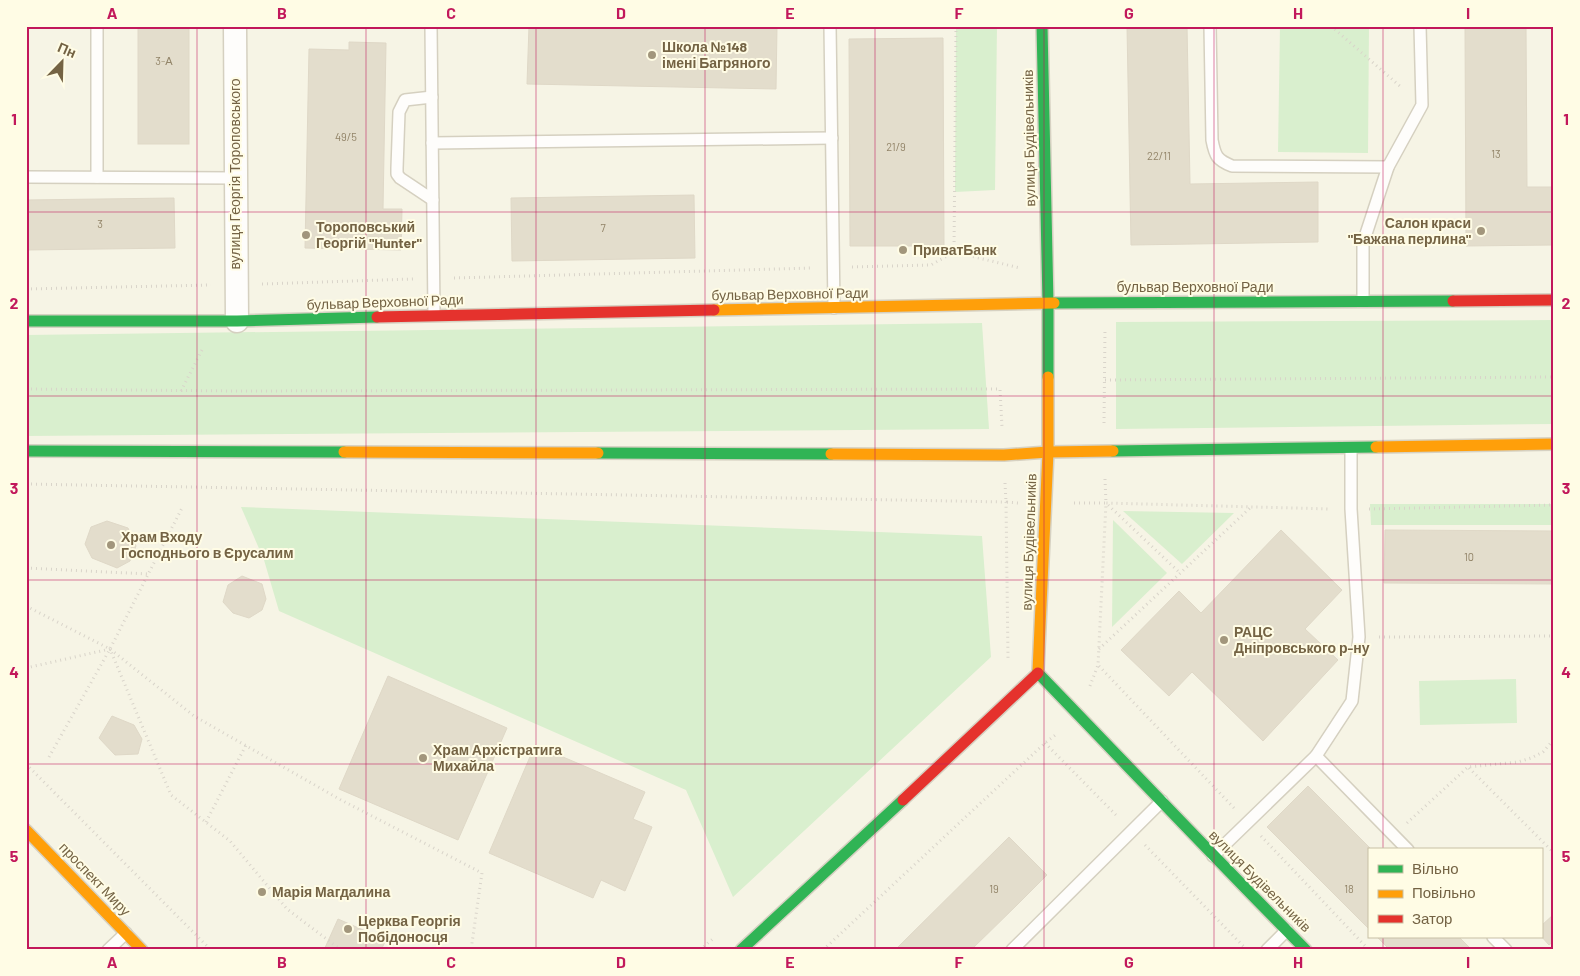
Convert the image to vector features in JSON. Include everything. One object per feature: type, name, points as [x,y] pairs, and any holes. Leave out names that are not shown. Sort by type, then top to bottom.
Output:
[{"type":"street","name":"вулиця Георгія Тороповського","points":[[235,26],[237,321]]},
{"type":"street","name":"вулиця Будівельників","points":[[1042,26],[1048,303],[1048,452],[1038,673],[1306,950]]},
{"type":"street","name":"бульвар Верховної Ради","points":[[26,321],[237,321],[434,315],[1105,302],[1554,300]]},
{"type":"street","points":[[26,451],[1004,454],[1554,444]]},
{"type":"street","points":[[741,950],[1014,698],[1038,673]]},
{"type":"street","name":"проспект Миру","points":[[26,830],[142,950]]},
{"type":"lane","points":[[97,26],[97,177]]},
{"type":"lane","points":[[431,26],[434,315]]},
{"type":"lane","points":[[830,26],[834,308]]},
{"type":"lane","points":[[1210,26],[1212,140],[1215,153],[1221,161],[1232,166],[1388,168]]},
{"type":"lane","points":[[1363,300],[1363,243],[1388,168],[1422,105],[1420,26]]},
{"type":"lane","points":[[432,97],[405,100],[401,106],[399,112],[397,174],[404,182],[433,200]]},
{"type":"lane","points":[[432,143],[832,138]]},
{"type":"lane","points":[[26,177],[236,178]]},
{"type":"lane","points":[[1213,856],[1316,756],[1352,701],[1359,638],[1351,509],[1351,448]]},
{"type":"lane","points":[[1316,756],[1406,848]]},
{"type":"lane","points":[[1012,950],[1162,801]]},
{"type":"lane","points":[[1267,950],[1287,930]]},
{"type":"lane","points":[[108,950],[126,933]]},
{"type":"lane","points":[[1495,938],[1506,950]]},
{"type":"path","points":[[954,252],[956,26]]},
{"type":"path","points":[[1331,26],[1422,105]]},
{"type":"path","points":[[26,289],[931,265],[954,252],[1047,274]]},
{"type":"path","points":[[1105,302],[1104,451],[1106,503],[1098,665],[1369,950]]},
{"type":"path","points":[[1105,380],[1554,377]]},
{"type":"path","points":[[26,389],[246,392],[1000,388],[1006,502],[1008,662]]},
{"type":"path","points":[[26,484],[1006,502]]},
{"type":"path","points":[[1106,503],[1351,509],[1554,505]]},
{"type":"path","points":[[1106,503],[1180,573]]},
{"type":"path","points":[[49,757],[110,649],[183,506]]},
{"type":"path","points":[[1098,650],[1250,507]]},
{"type":"path","points":[[26,568],[148,574]]},
{"type":"path","points":[[26,606],[110,649],[194,716],[342,800],[482,873],[471,950]]},
{"type":"path","points":[[1359,638],[1554,636]]},
{"type":"path","points":[[26,668],[110,649]]},
{"type":"path","points":[[110,649],[171,795],[230,841],[287,909],[341,950]]},
{"type":"path","points":[[1394,836],[1468,767],[1518,762],[1531,758],[1543,752],[1554,739]]},
{"type":"path","points":[[823,950],[1045,743]]},
{"type":"path","points":[[206,822],[246,745]]},
{"type":"path","points":[[26,764],[211,950]]},
{"type":"path","points":[[1468,767],[1554,853]]},
{"type":"green space","points":[[956,26],[997,26],[995,190],[955,192]]},
{"type":"green space","points":[[1280,26],[1369,26],[1368,153],[1278,152]]},
{"type":"green space","points":[[1554,320],[1554,424],[1116,429],[1116,322]]},
{"type":"green space","points":[[982,323],[989,429],[26,436],[26,335]]},
{"type":"green space","points":[[1370,504],[1554,504],[1554,525],[1371,525]]},
{"type":"green space","points":[[241,507],[982,536],[991,657],[733,897],[686,790],[279,611],[264,560]]},
{"type":"green space","points":[[1123,511],[1234,513],[1182,564]]},
{"type":"green space","points":[[1113,520],[1167,573],[1112,627]]},
{"type":"green space","points":[[1516,679],[1517,723],[1420,725],[1419,681]]},
{"type":"building","points":[[138,26],[189,26],[189,144],[138,144]]},
{"type":"building","name":"Школа №148 імені Багряного","points":[[529,26],[777,26],[776,89],[527,84]]},
{"type":"building","points":[[1127,26],[1187,26],[1190,184],[1318,182],[1318,242],[1131,245]]},
{"type":"building","points":[[1465,26],[1526,26],[1527,187],[1554,187],[1554,245],[1466,246]]},
{"type":"building","points":[[943,38],[944,246],[850,246],[849,39]]},
{"type":"building","points":[[349,42],[386,43],[383,209],[402,209],[401,250],[305,248],[309,49],[349,50]]},
{"type":"building","points":[[694,195],[695,258],[512,261],[511,198]]},
{"type":"building","points":[[174,198],[175,248],[26,250],[26,200]]},
{"type":"building","name":"Храм Входу Господнього в Єрусалим","points":[[107,521],[128,528],[136,546],[130,561],[117,568],[92,558],[85,544],[91,527]]},
{"type":"building","name":"РАЦС Дніпровського р-ну","points":[[1281,530],[1342,590],[1305,629],[1338,660],[1263,741],[1192,672],[1169,696],[1121,650],[1179,591],[1201,613]]},
{"type":"building","points":[[1385,530],[1554,531],[1554,584],[1384,583]]},
{"type":"building","points":[[242,576],[262,584],[266,599],[262,610],[249,618],[233,613],[223,602],[228,585]]},
{"type":"building","name":"Храм Архістратига Михайла","points":[[388,676],[507,728],[458,840],[339,789]]},
{"type":"building","points":[[112,716],[134,725],[142,739],[138,754],[115,755],[99,738]]},
{"type":"building","points":[[535,745],[645,792],[633,819],[652,827],[625,891],[601,880],[593,898],[489,853]]},
{"type":"building","points":[[1308,786],[1370,848],[1368,848],[1368,928],[1267,827]]},
{"type":"building","points":[[1009,837],[1047,875],[1018,904],[971,950],[895,950]]},
{"type":"building","points":[[1554,914],[1554,941],[1549,945],[1542,937],[1542,925]]},
{"type":"building","name":"Церква Георгія Побідоносця","points":[[338,919],[386,940],[381,950],[324,950]]},
{"type":"building","points":[[1378,938],[1460,938],[1472,950],[1390,950]]},
{"type":"traffic: fast","points":[[1042,26],[1048,377]]},
{"type":"traffic: fast","points":[[1054,303],[1453,301]]},
{"type":"traffic: fast","points":[[26,321],[237,321],[377,317]]},
{"type":"traffic: fast","points":[[1113,451],[1376,447]]},
{"type":"traffic: fast","points":[[26,451],[344,452]]},
{"type":"traffic: fast","points":[[598,453],[831,454]]},
{"type":"traffic: fast","points":[[1038,671],[1306,950]]},
{"type":"traffic: fast","points":[[741,950],[903,800]]},
{"type":"traffic: slow","points":[[714,310],[1054,303]]},
{"type":"traffic: slow","points":[[1038,671],[1048,452],[1048,377]]},
{"type":"traffic: slow","points":[[1376,447],[1554,444]]},
{"type":"traffic: slow","points":[[831,454],[1004,455],[1113,451]]},
{"type":"traffic: slow","points":[[344,452],[598,453]]},
{"type":"traffic: slow","points":[[26,830],[142,950]]},
{"type":"traffic: jam","points":[[1453,301],[1554,300]]},
{"type":"traffic: jam","points":[[377,317],[714,310]]},
{"type":"traffic: jam","points":[[903,800],[1038,673]]},
{"type":"place","name":"Школа №148 імені Багряного","points":[[652,55]]},
{"type":"place","name":"Салон краси \"Бажана перлина\"","points":[[1481,231]]},
{"type":"place","name":"Тороповський Георгій \"Hunter\"","points":[[306,235]]},
{"type":"place","name":"ПриватБанк","points":[[903,250]]},
{"type":"place","name":"Храм Входу Господнього в Єрусалим","points":[[111,545]]},
{"type":"place","name":"РАЦС Дніпровського р-ну","points":[[1224,640]]},
{"type":"place","name":"Храм Архістратига Михайла","points":[[423,758]]},
{"type":"place","name":"Марія Магдалина","points":[[262,892]]},
{"type":"place","name":"Церква Георгія Побідоносця","points":[[348,929]]}]
